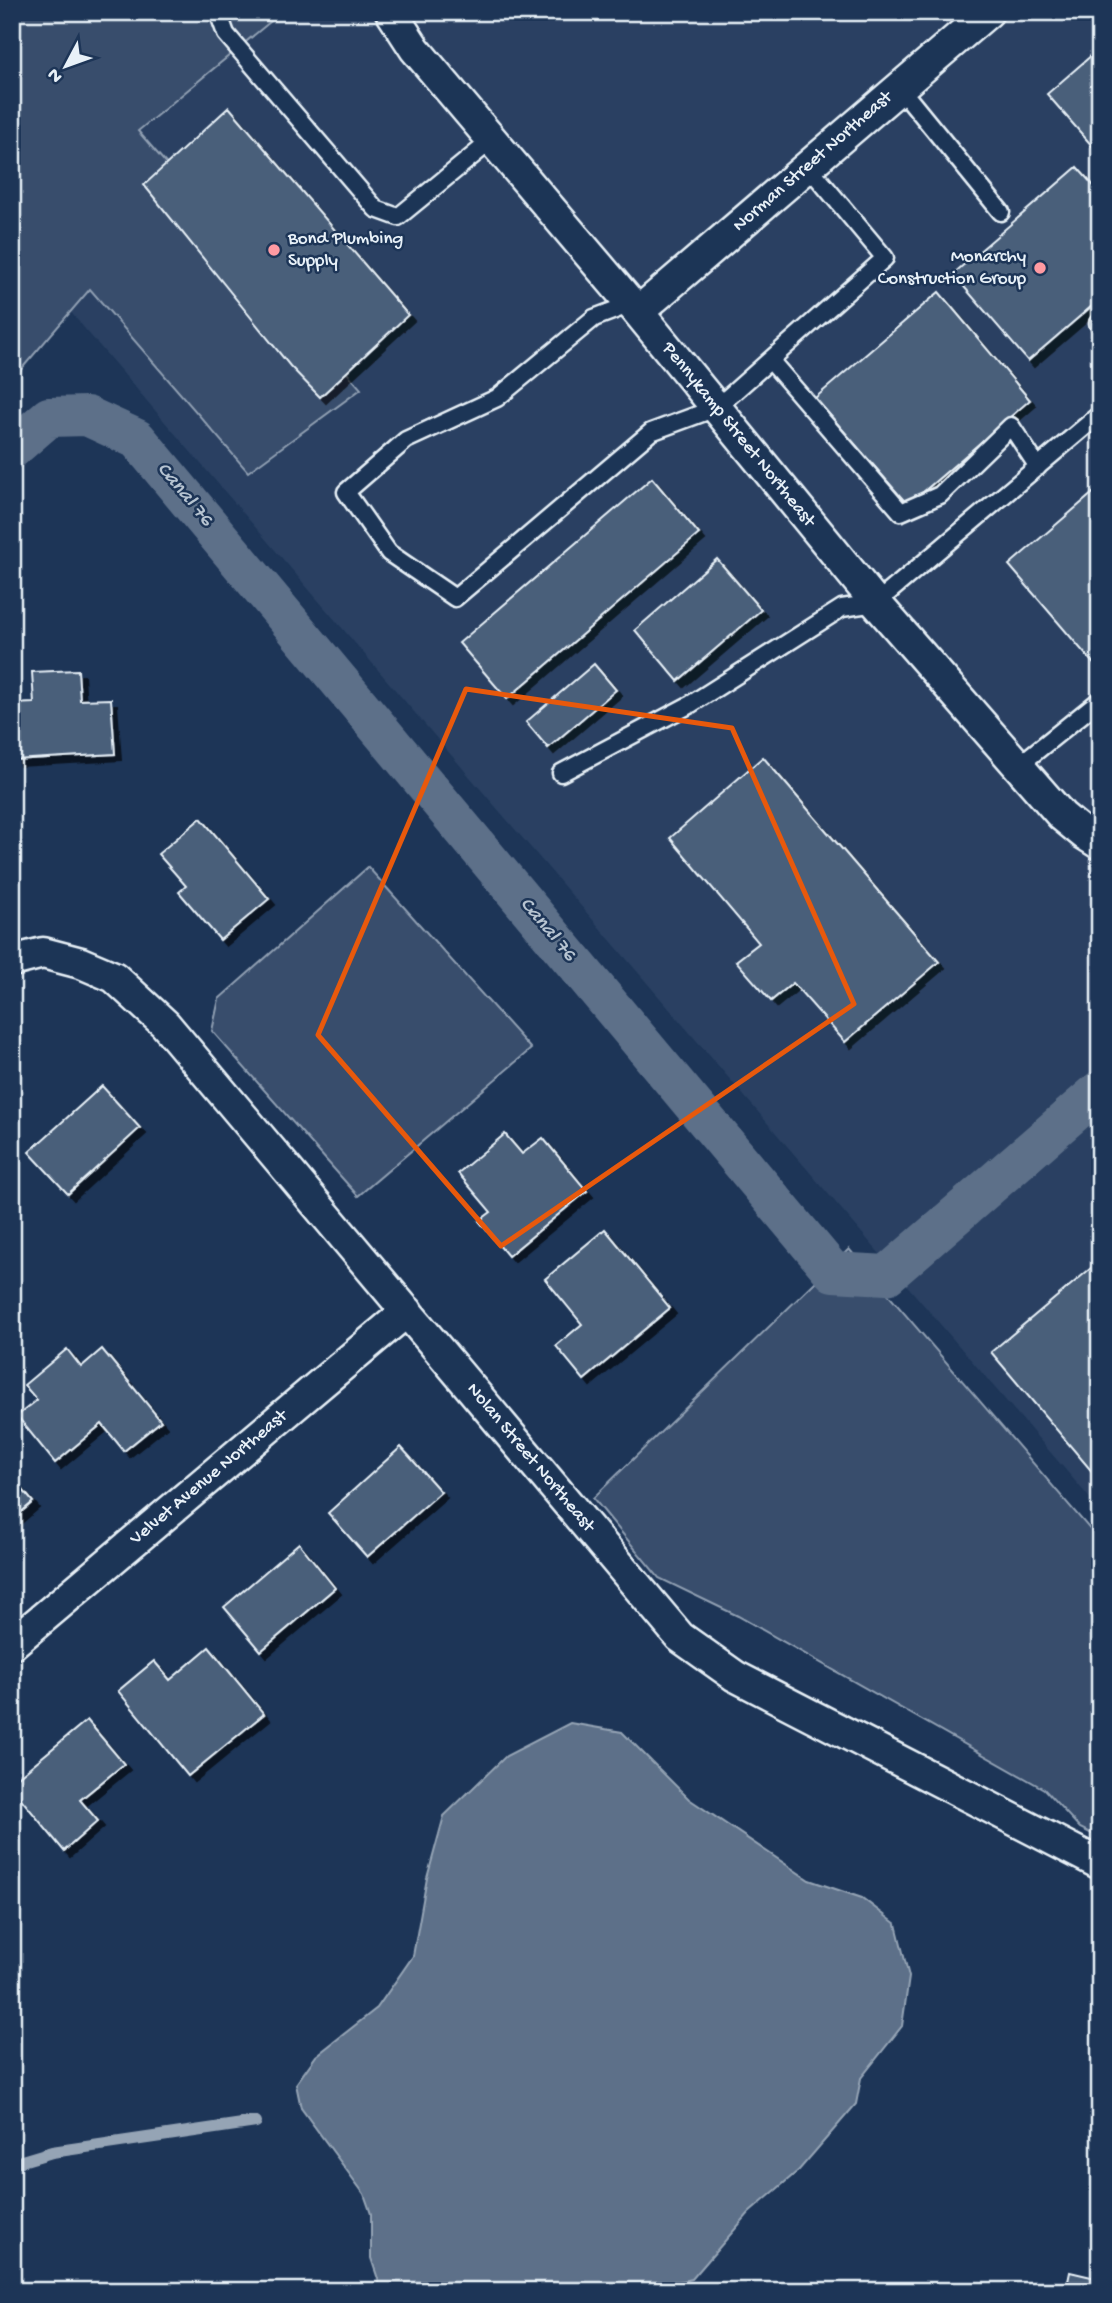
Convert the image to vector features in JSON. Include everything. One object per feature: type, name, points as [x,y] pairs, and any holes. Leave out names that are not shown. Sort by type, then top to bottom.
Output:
[{"type":"street","name":"Pennykamp Street Northeast","points":[[391,12],[415,49],[634,308],[876,603],[1062,816],[1100,844]]},
{"type":"street","name":"Norman Street Northeast","points":[[634,308],[808,166],[988,12]]},
{"type":"street","name":"Nolan Street Northeast","points":[[12,961],[43,953],[81,963],[114,977],[165,1024],[680,1637],[735,1676],[1100,1864]]},
{"type":"street","name":"Velvet Avenue Northeast","points":[[12,1644],[407,1311]]},
{"type":"lane","points":[[218,12],[226,34],[376,209],[398,216],[492,140]]},
{"type":"lane","points":[[900,88],[1001,212]]},
{"type":"lane","points":[[634,308],[594,318],[497,398],[406,440],[346,492],[389,553],[455,598],[651,432],[716,408],[885,258],[808,166]]},
{"type":"lane","points":[[770,360],[901,512],[940,495],[1011,426],[1038,467]]},
{"type":"lane","points":[[561,773],[691,704],[842,608],[876,603],[1100,414]]},
{"type":"lane","points":[[1018,766],[1100,700]]},
{"type":"highlighted area","points":[[466,689],[732,728],[854,1004],[501,1246],[318,1035]]},
{"type":"shaded area","points":[[12,12],[1100,12],[1100,1510],[12,244]]},
{"type":"shaded area","points":[[12,12],[282,12],[138,131],[361,389],[248,472],[90,289],[12,380]]},
{"type":"shaded area","points":[[368,867],[531,1049],[358,1196],[212,1031],[219,999]]},
{"type":"shaded area","points":[[849,1249],[1100,1541],[1100,1838],[1080,1828],[1044,1789],[738,1616],[659,1578],[593,1498]]},
{"type":"shaded area","points":[[570,1723],[622,1732],[689,1799],[809,1880],[862,1898],[896,1924],[909,1977],[902,2026],[861,2078],[856,2104],[799,2170],[749,2213],[692,2279],[640,2291],[382,2291],[371,2258],[371,2214],[364,2194],[301,2108],[296,2084],[316,2056],[377,2008],[413,1956],[427,1878],[444,1816],[506,1756]]},
{"type":"building","points":[[1100,48],[1100,155],[1047,94]]},
{"type":"building","name":"Bond Plumbing Supply","points":[[229,107],[408,315],[320,397],[290,366],[144,185]]},
{"type":"building","points":[[1077,167],[1100,193],[1100,299],[1028,361],[953,274]]},
{"type":"building","points":[[939,292],[1030,400],[908,505],[815,398]]},
{"type":"building","points":[[652,478],[699,534],[507,699],[459,643]]},
{"type":"building","points":[[1100,487],[1100,668],[1098,669],[1009,565]]},
{"type":"building","points":[[717,559],[761,610],[678,681],[635,630]]},
{"type":"building","points":[[594,664],[616,690],[548,748],[526,722]]},
{"type":"building","points":[[78,670],[80,700],[111,699],[115,754],[14,760],[12,704],[34,703],[32,672]]},
{"type":"building","points":[[763,757],[939,962],[845,1042],[793,983],[771,1001],[736,961],[759,943],[670,838]]},
{"type":"building","points":[[201,818],[269,899],[220,940],[179,892],[186,886],[158,854]]},
{"type":"building","points":[[102,1086],[140,1128],[68,1194],[29,1152]]},
{"type":"building","points":[[505,1134],[522,1154],[543,1138],[587,1191],[508,1256],[479,1221],[491,1212],[458,1173]]},
{"type":"building","points":[[605,1229],[670,1308],[584,1380],[556,1346],[582,1324],[545,1279]]},
{"type":"building","points":[[1097,1263],[1100,1266],[1100,1481],[991,1352]]},
{"type":"building","points":[[67,1349],[81,1367],[102,1349],[161,1421],[124,1451],[102,1424],[55,1463],[17,1416],[37,1400],[24,1385]]},
{"type":"building","points":[[401,1447],[441,1492],[367,1557],[328,1513]]},
{"type":"building","points":[[12,1477],[33,1502],[12,1520]]},
{"type":"building","points":[[299,1543],[335,1588],[261,1651],[224,1607]]},
{"type":"building","points":[[209,1647],[264,1714],[188,1776],[118,1691],[154,1661],[170,1680]]},
{"type":"building","points":[[87,1720],[124,1764],[80,1800],[98,1821],[64,1851],[12,1788],[12,1782]]},
{"type":"building","points":[[1070,2272],[1100,2279],[1100,2291],[1066,2291]]},
{"type":"waterway","name":"Canal 76","points":[[12,449],[49,417],[87,416],[137,439],[833,1272],[887,1275],[1100,1090]]},
{"type":"waterway","points":[[12,2164],[52,2152],[256,2122]]},
{"type":"place","name":"Bond Plumbing Supply","points":[[274,250]]},
{"type":"place","name":"Monarchy Construction Group","points":[[1040,268]]}]
